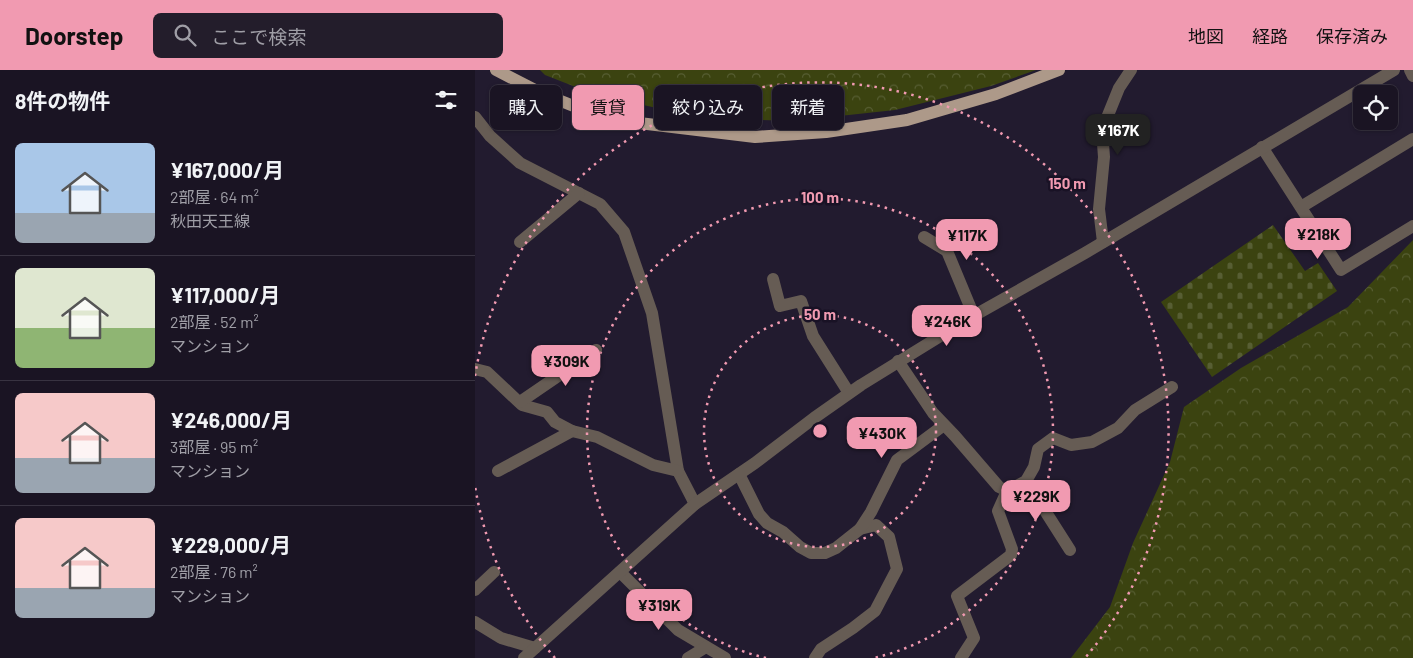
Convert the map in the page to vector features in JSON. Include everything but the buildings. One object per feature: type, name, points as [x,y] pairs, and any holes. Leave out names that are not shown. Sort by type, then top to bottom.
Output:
[{"type":"main road","points":[[495,70],[541,93],[606,118],[755,136],[826,132],[907,120],[996,94],[1059,70]]},
{"type":"street","points":[[1103,242],[1099,208],[1104,157],[1102,130],[1119,88],[1131,70]]},
{"type":"street","points":[[524,658],[695,504],[849,393],[973,316],[1103,242],[1394,70]]},
{"type":"street","points":[[1409,70],[1413,76]]},
{"type":"street","points":[[475,117],[490,136],[520,163],[600,204],[624,232],[652,312],[678,471],[695,504]]},
{"type":"street","points":[[1301,207],[1413,139]]},
{"type":"street","points":[[1262,147],[1341,270],[1413,226]]},
{"type":"street","points":[[520,242],[579,193]]},
{"type":"street","points":[[924,237],[947,251],[973,316]]},
{"type":"street","points":[[773,279],[780,306],[801,301],[813,336],[849,393]]},
{"type":"street","points":[[520,402],[596,350]]},
{"type":"street","points":[[898,362],[933,413],[999,488],[1007,492]]},
{"type":"street","points":[[475,369],[487,372],[522,405],[547,412],[555,422],[572,431],[597,437],[653,465],[678,471]]},
{"type":"street","points":[[961,658],[974,638],[957,596],[1011,555],[1012,549],[998,511],[1007,492],[1026,481],[1034,467],[1039,449],[1053,438],[1071,445],[1092,442],[1118,428],[1135,410],[1172,387]]},
{"type":"street","points":[[739,474],[759,514],[767,523],[783,532],[799,547],[811,553],[825,553],[836,548],[860,529],[871,512],[897,460],[944,425]]},
{"type":"street","points":[[498,471],[572,431]]},
{"type":"street","points":[[1026,481],[1070,550]]},
{"type":"street","points":[[815,658],[821,649],[875,612],[897,569],[889,537],[876,525],[860,529]]},
{"type":"street","points":[[475,590],[494,572]]},
{"type":"street","points":[[620,572],[677,630],[725,658]]},
{"type":"street","points":[[475,622],[501,638],[535,648]]},
{"type":"street","points":[[688,658],[706,647]]},
{"type":"green space","points":[[540,70],[1036,70],[991,86],[895,110],[844,116],[844,85],[772,85],[772,120],[762,120],[762,85],[654,85],[654,107],[644,105],[644,85],[572,86],[545,75]]},
{"type":"green space","points":[[1273,225],[1305,271],[1318,263],[1337,291],[1212,377],[1161,302]]},
{"type":"green space","points":[[1413,240],[1413,658],[1071,658],[1110,607],[1133,543],[1170,462],[1184,407],[1241,368],[1348,307]]}]
